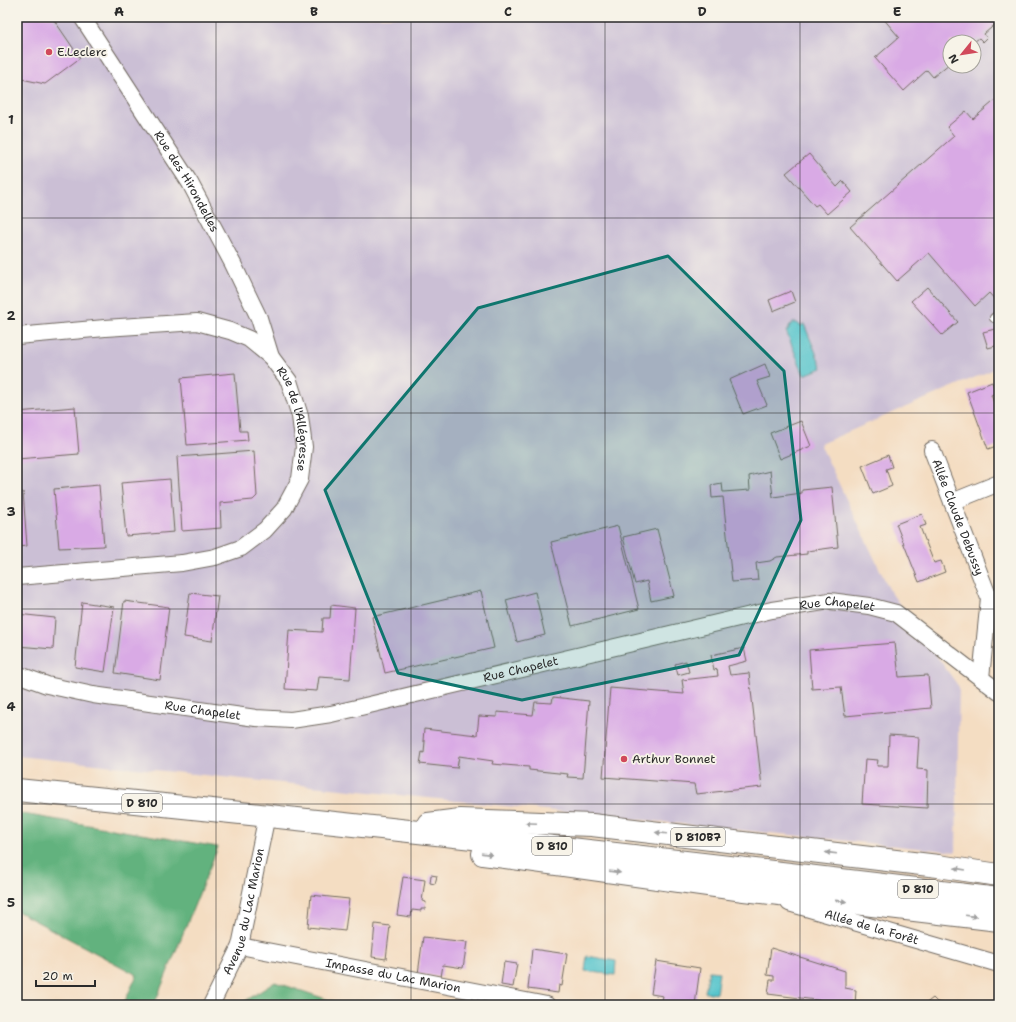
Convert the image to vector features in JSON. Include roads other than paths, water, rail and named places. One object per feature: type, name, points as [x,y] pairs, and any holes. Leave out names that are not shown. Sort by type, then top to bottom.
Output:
[{"type":"main road","name":"D 810","points":[[17,790],[395,829],[838,879],[999,899]]},
{"type":"main road","name":"D 810B7","points":[[395,829],[460,820],[592,825],[931,865],[999,875]]},
{"type":"main road","points":[[395,829],[457,850],[744,890],[999,920]]},
{"type":"street","name":"Rue des Hirondelles","points":[[82,17],[190,183],[240,278],[259,318],[271,356]]},
{"type":"street","name":"Rue de l'Allégresse","points":[[17,336],[197,322],[230,331],[250,339],[271,356],[289,381],[300,416],[304,447],[300,479],[284,509],[265,530],[241,548],[216,557],[182,563],[17,577]]},
{"type":"street","name":"Allée Claude Debussy","points":[[932,450],[989,598],[981,678]]},
{"type":"street","points":[[952,502],[999,483]]},
{"type":"street","name":"Rue Chapelet","points":[[17,674],[47,685],[93,695],[256,718],[291,720],[331,714],[772,610],[830,601],[869,606],[896,613],[999,692]]},
{"type":"street","name":"Avenue du Lac Marion","points":[[211,1005],[240,946],[267,815]]},
{"type":"street","name":"Allée de la Forêt","points":[[744,890],[999,964]]},
{"type":"street","name":"Impasse du Lac Marion","points":[[240,946],[547,1005]]},
{"type":"water","points":[[793,323],[797,323],[801,326],[804,324],[822,368],[804,375],[786,331],[789,330],[789,326]]},
{"type":"water","points":[[587,956],[616,961],[615,975],[585,971]]},
{"type":"water","points":[[709,971],[719,972],[716,994],[705,992]]},
{"type":"place","name":"E.Leclerc","points":[[49,52]]},
{"type":"place","name":"Arthur Bonnet","points":[[624,759]]}]
